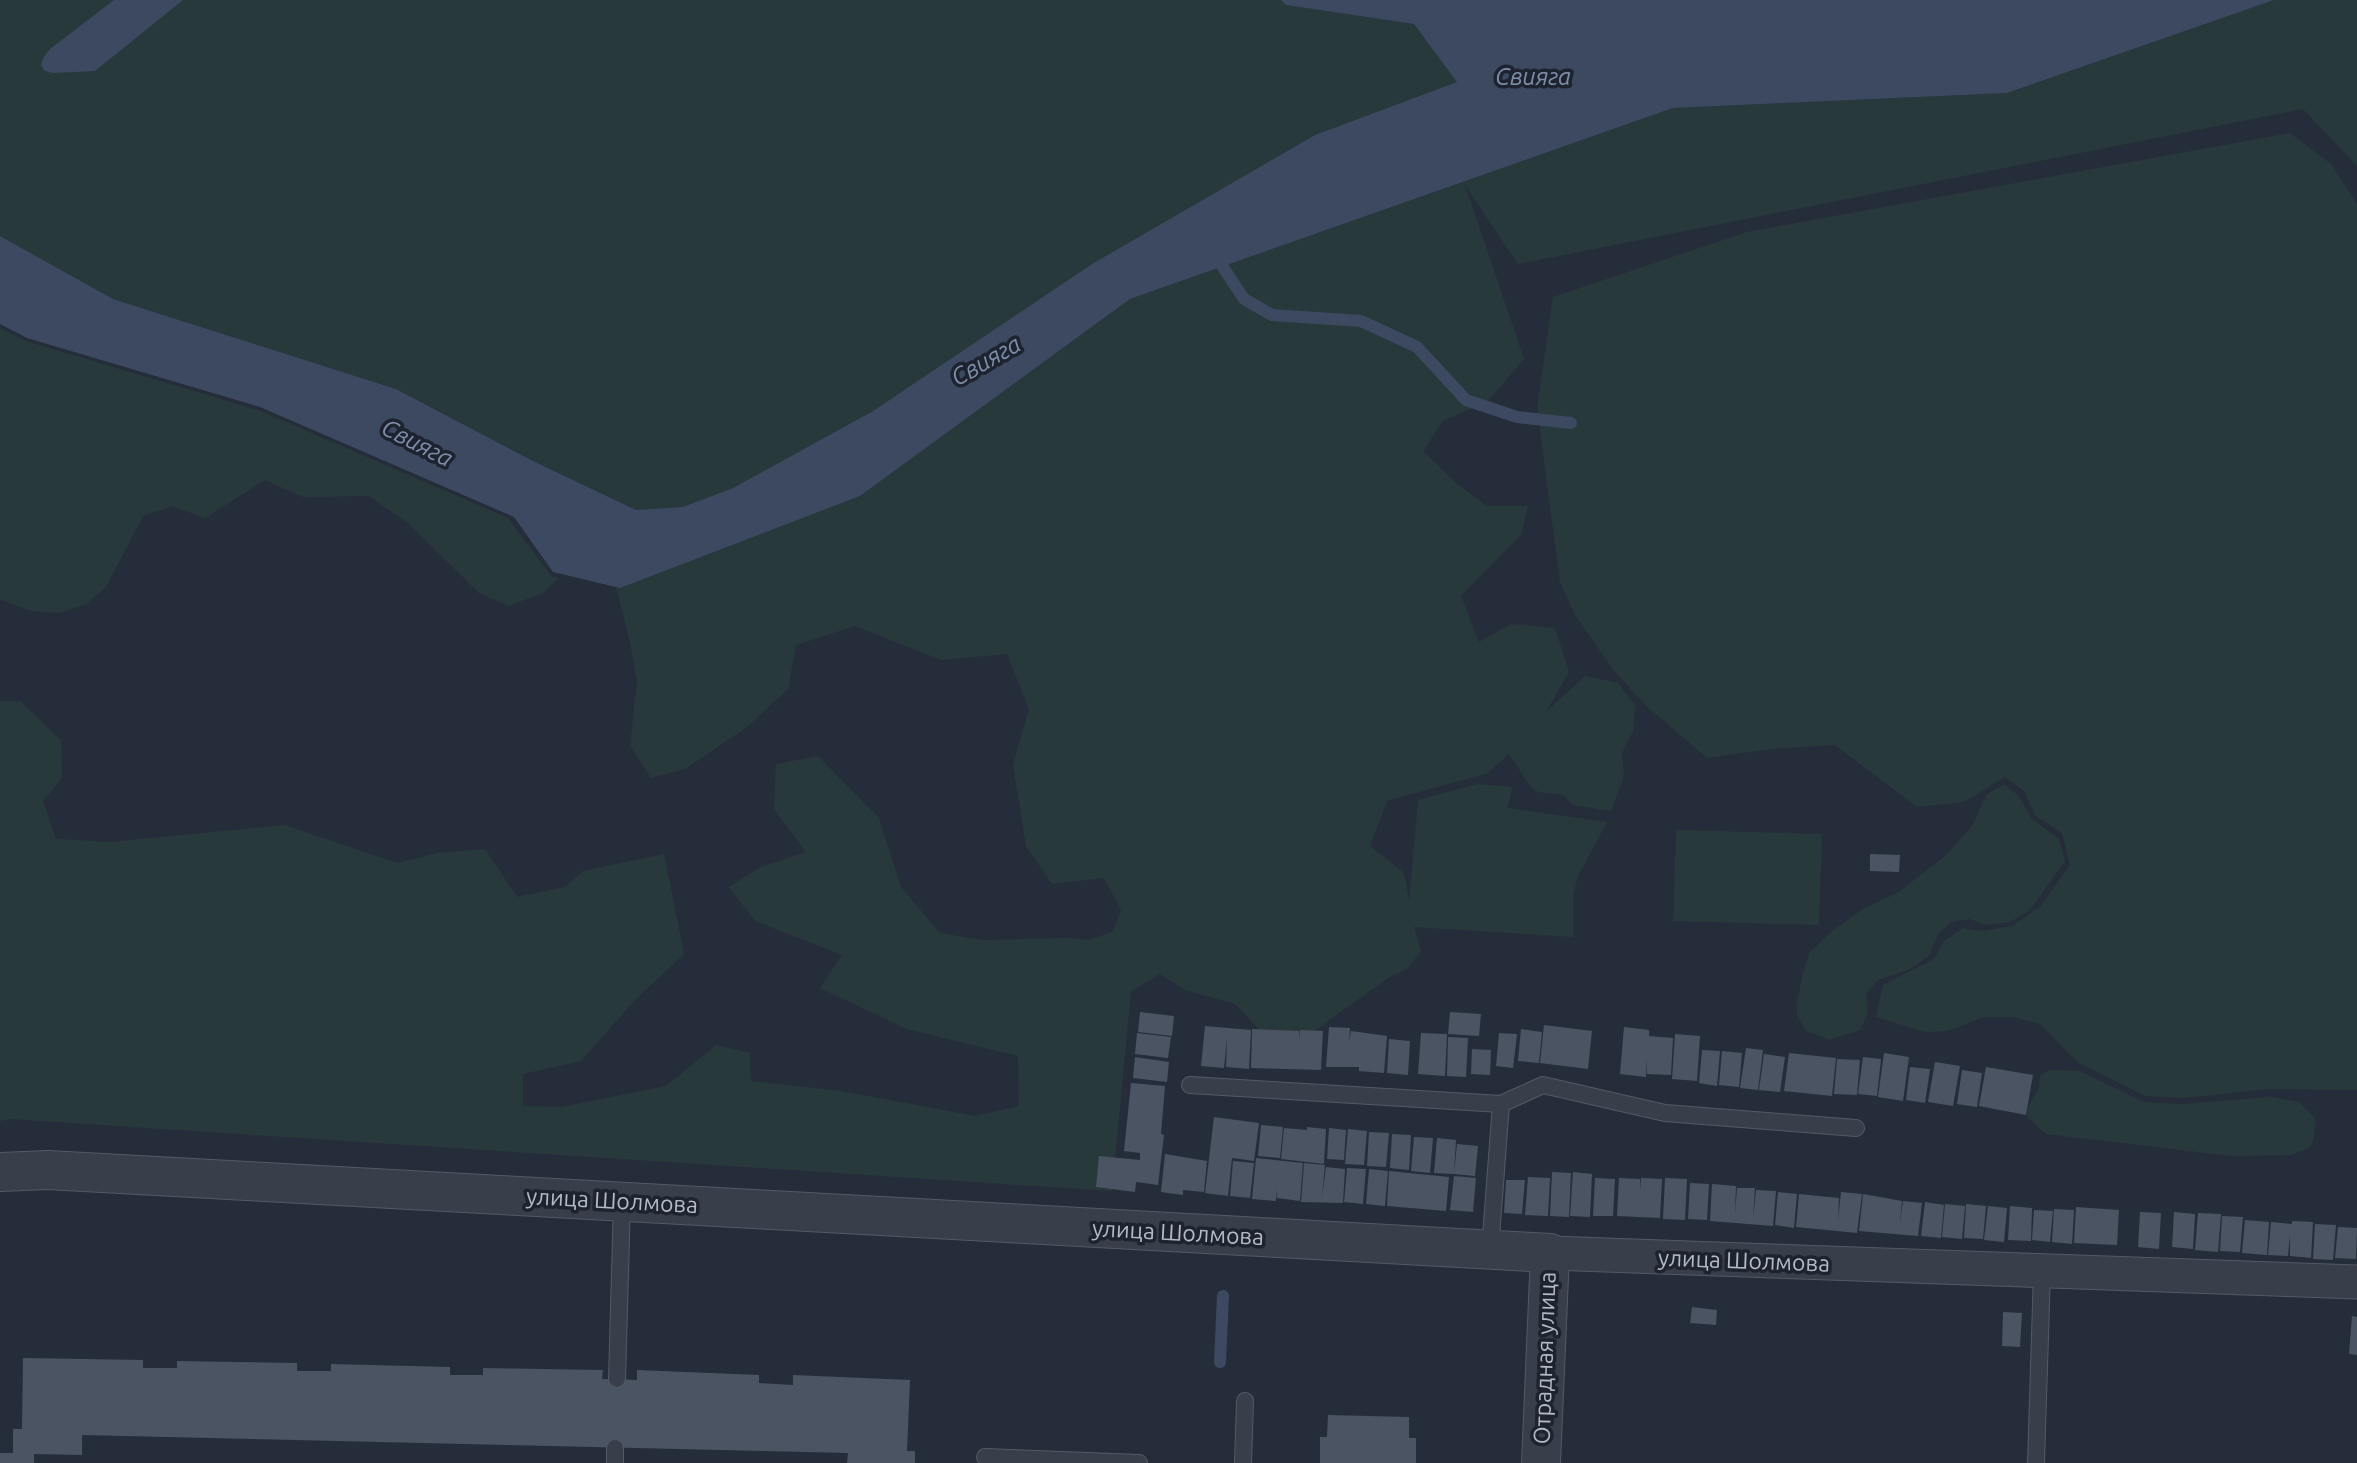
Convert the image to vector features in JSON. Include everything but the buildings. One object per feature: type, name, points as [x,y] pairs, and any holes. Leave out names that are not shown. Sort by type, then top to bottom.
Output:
[{"type":"street","name":"улица Шолмова","points":[[0,1172],[48,1170],[1550,1253],[2357,1283]]},
{"type":"street","name":"Отрадная улица","points":[[1541,1463],[1550,1253]]},
{"type":"lane","points":[[1190,1084],[1501,1104],[1543,1085],[1665,1113],[1856,1128]]},
{"type":"lane","points":[[1490,1250],[1501,1104]]},
{"type":"lane","points":[[617,1379],[622,1202]]},
{"type":"lane","points":[[2036,1463],[2042,1272]]},
{"type":"lane","points":[[1243,1463],[1245,1401]]},
{"type":"lane","points":[[985,1457],[1139,1463]]},
{"type":"shaded area","points":[[0,0],[1281,0],[1286,5],[1414,24],[1458,82],[1315,135],[1092,264],[873,411],[733,488],[683,507],[636,510],[531,460],[396,389],[113,299],[0,236]]},
{"type":"shaded area","points":[[2274,0],[2357,0],[2357,166],[2303,109],[1518,264],[1465,185],[1524,359],[1488,401],[1443,421],[1423,451],[1456,483],[1487,506],[1528,506],[1521,535],[1461,596],[1479,642],[1511,624],[1555,628],[1569,672],[1546,712],[1585,676],[1618,683],[1635,705],[1633,731],[1622,753],[1624,776],[1611,811],[1573,805],[1563,795],[1538,792],[1531,787],[1509,754],[1488,773],[1387,801],[1370,846],[1404,873],[1409,901],[1418,800],[1477,784],[1512,787],[1508,808],[1607,822],[1578,876],[1573,896],[1573,937],[1414,927],[1421,951],[1407,969],[1388,978],[1303,1039],[1265,1036],[1235,1004],[1185,990],[1160,974],[1131,991],[1112,1191],[10,1119],[0,1121],[0,701],[20,701],[61,740],[62,778],[43,801],[56,839],[110,842],[285,825],[397,863],[438,853],[485,849],[517,897],[565,887],[583,871],[664,854],[684,954],[635,1000],[581,1061],[523,1074],[523,1106],[561,1107],[666,1086],[716,1045],[750,1053],[751,1081],[841,1091],[976,1116],[1019,1106],[1018,1056],[907,1029],[820,988],[842,955],[755,921],[729,887],[761,867],[806,852],[774,809],[776,764],[818,756],[879,818],[901,887],[940,933],[983,940],[1089,940],[1112,932],[1121,910],[1104,878],[1052,884],[1026,846],[1013,765],[1029,709],[1007,654],[941,660],[855,626],[796,645],[788,689],[747,727],[685,769],[651,778],[630,746],[637,681],[616,587],[860,496],[1130,299],[1673,108],[2007,93]]},
{"type":"shaded area","points":[[2290,133],[2331,164],[2357,204],[2357,1090],[2267,1089],[2184,1098],[2145,1096],[2077,1062],[2040,1024],[2013,1017],[1984,1017],[1948,1031],[1925,1032],[1876,1017],[1883,985],[1934,959],[1944,941],[1963,928],[1983,931],[2012,926],[2040,907],[2070,865],[2062,833],[2035,815],[2024,791],[2005,777],[1964,802],[1917,807],[1835,745],[1771,749],[1707,758],[1645,705],[1612,668],[1575,615],[1560,582],[1537,408],[1553,297],[1747,232]]},
{"type":"shaded area","points":[[0,328],[26,341],[261,411],[508,518],[552,577],[559,578],[542,593],[509,606],[479,593],[408,523],[369,496],[303,497],[265,480],[205,518],[172,506],[143,516],[106,587],[86,604],[60,613],[31,611],[0,599]]},
{"type":"shaded area","points":[[2004,784],[2019,796],[2031,818],[2059,839],[2065,861],[2029,911],[2010,922],[1985,925],[1970,919],[1952,922],[1938,934],[1929,956],[1908,970],[1878,980],[1866,994],[1868,1013],[1860,1030],[1829,1040],[1805,1030],[1797,1014],[1797,1004],[1810,952],[1831,932],[1863,909],[1899,892],[1946,855],[1972,826],[1986,795]]},
{"type":"shaded area","points":[[1676,830],[1822,834],[1819,925],[1673,921]]},
{"type":"shaded area","points":[[2049,1070],[2080,1071],[2144,1102],[2182,1104],[2270,1097],[2299,1102],[2315,1118],[2314,1138],[2309,1148],[2291,1155],[2232,1156],[2046,1134],[2027,1117],[2028,1108],[2039,1088],[2040,1076]]},
{"type":"water","points":[[114,0],[183,0],[95,71],[45,71],[41,65],[50,49]]},
{"type":"water","name":"Свияга","points":[[1281,0],[2274,0],[2007,93],[1673,108],[1130,299],[860,496],[620,588],[553,572],[514,517],[260,407],[27,338],[0,324],[0,236],[113,299],[396,389],[531,460],[636,510],[683,507],[733,488],[873,411],[1092,264],[1315,135],[1457,82],[1414,24],[1286,5]]},
{"type":"waterway","points":[[1213,252],[1244,299],[1272,315],[1361,321],[1417,347],[1466,400],[1517,417],[1571,423]]},
{"type":"waterway","points":[[1220,1362],[1223,1296]]}]
